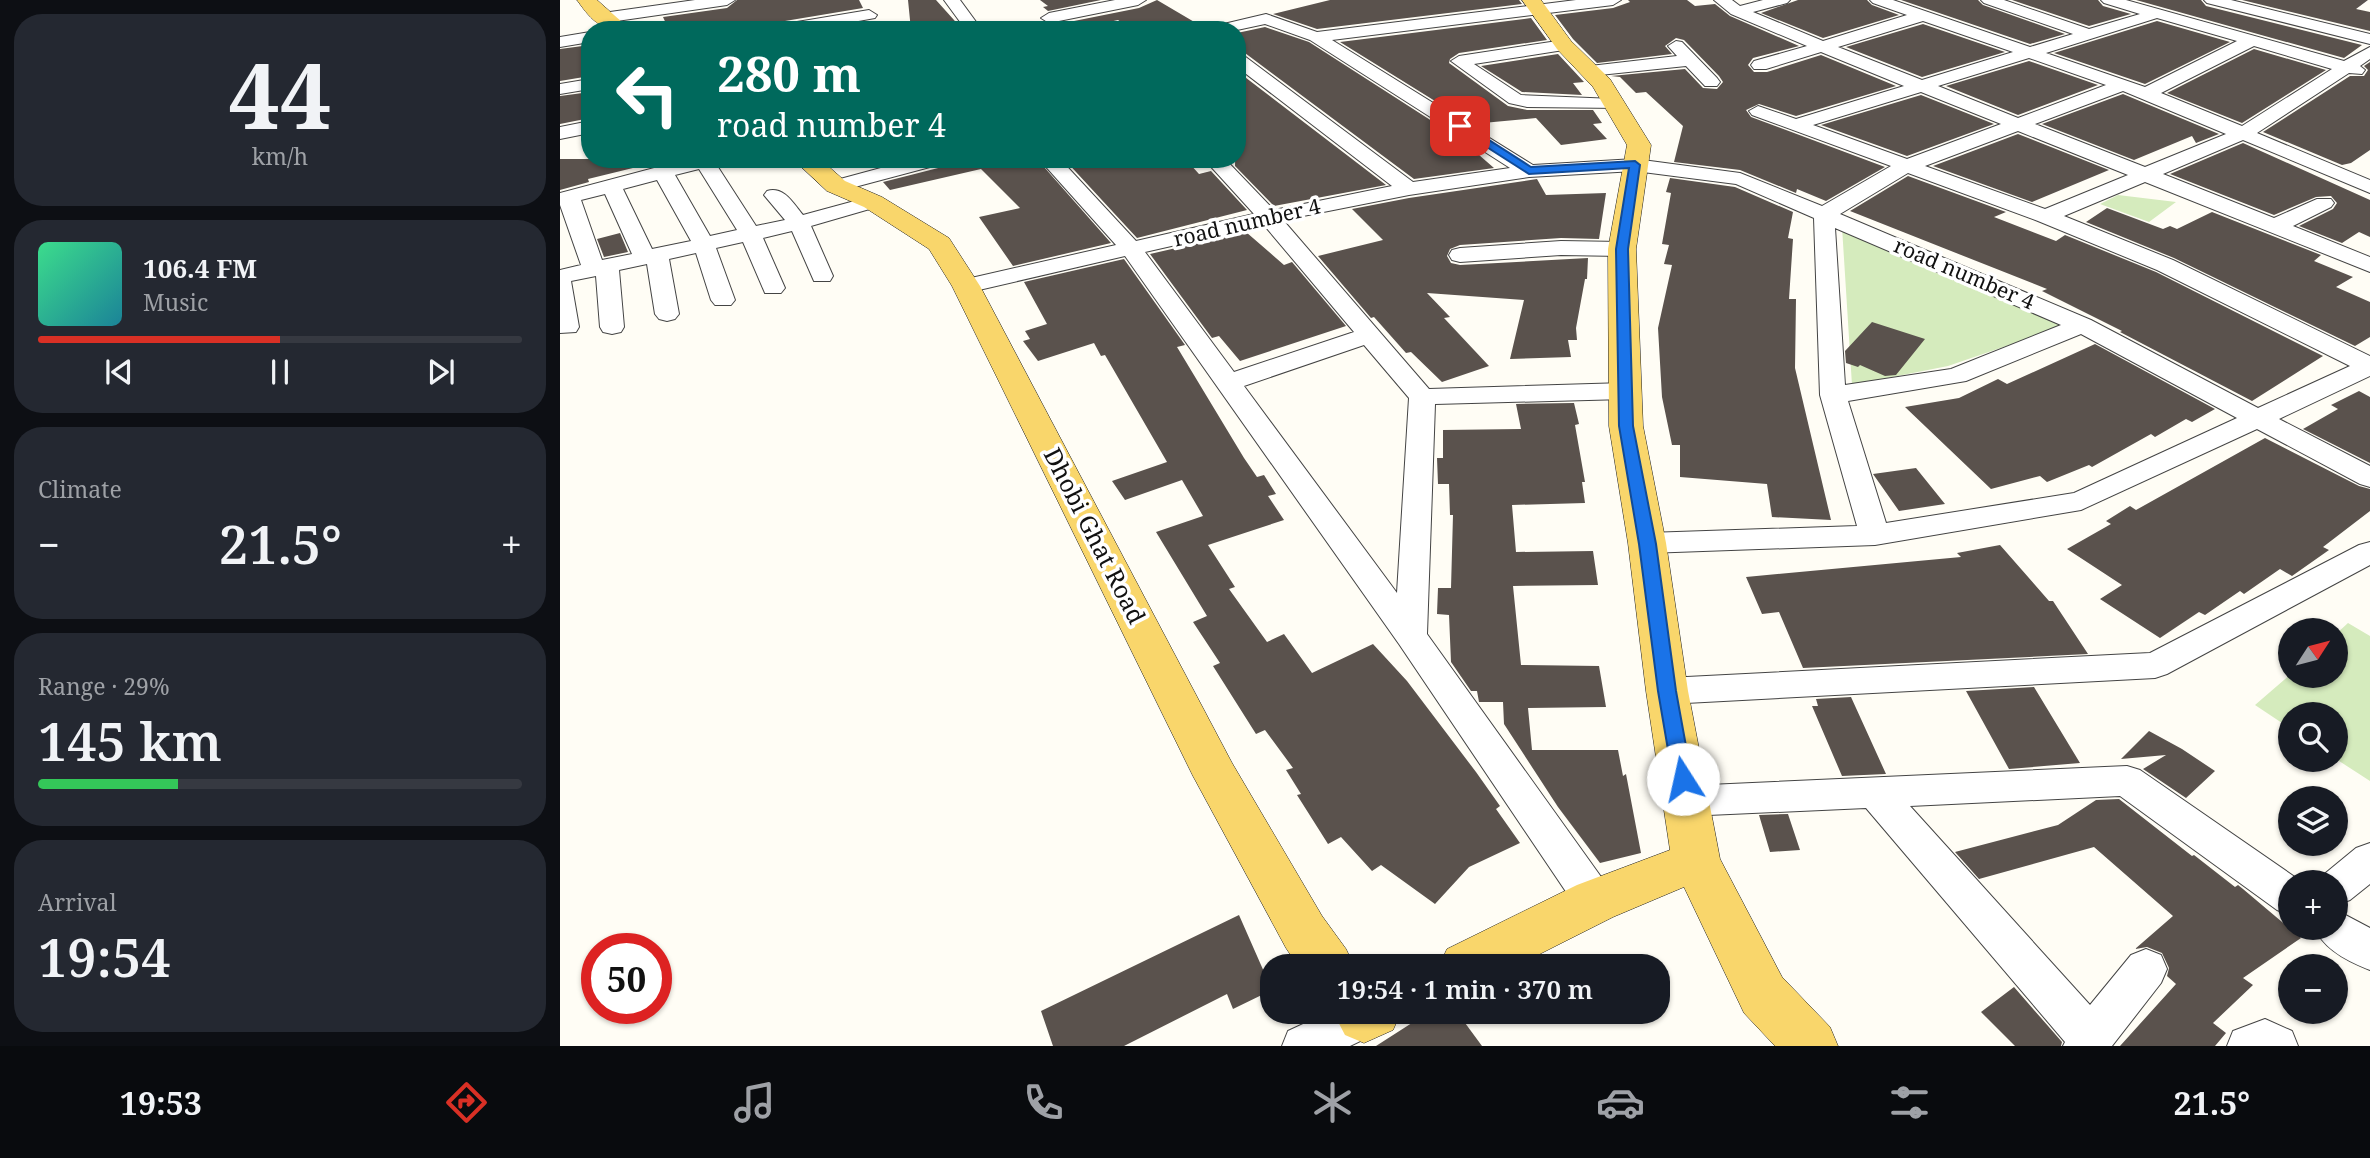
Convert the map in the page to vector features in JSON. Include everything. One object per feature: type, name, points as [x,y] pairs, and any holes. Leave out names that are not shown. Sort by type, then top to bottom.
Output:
[{"type":"main road","points":[[586,0],[608,21]]},
{"type":"main road","points":[[1534,4],[1564,44],[1590,71],[1639,145],[1622,249],[1626,426],[1696,861],[1763,995],[1811,1046]]},
{"type":"main road","name":"Dhobi Ghat Road","points":[[815,168],[836,186],[873,202],[939,244],[966,286],[1216,776],[1304,932],[1320,954]]},
{"type":"main road","points":[[1489,954],[1595,901],[1696,861]]},
{"type":"street","points":[[952,0],[967,21]]},
{"type":"street","points":[[1039,0],[1050,21]]},
{"type":"street","points":[[1069,21],[1138,0]]},
{"type":"street","points":[[1316,37],[1469,17],[1534,4],[1613,0]]},
{"type":"street","points":[[1715,19],[1733,8],[1782,0]]},
{"type":"street","points":[[1878,0],[2146,93],[2369,184]]},
{"type":"street","points":[[1989,0],[2088,34]]},
{"type":"street","points":[[2109,0],[2249,42],[2370,74]]},
{"type":"street","points":[[2212,0],[2370,39]]},
{"type":"street","points":[[603,18],[718,1]]},
{"type":"street","points":[[1448,6],[1469,17]]},
{"type":"street","points":[[1733,8],[1916,86],[2370,265]]},
{"type":"street","points":[[1240,21],[1264,12],[1316,37],[1529,171]]},
{"type":"street","points":[[1795,125],[2155,14]]},
{"type":"street","points":[[833,21],[869,15]]},
{"type":"street","points":[[1352,15],[1373,29]]},
{"type":"street","points":[[1760,65],[1922,16]]},
{"type":"street","points":[[2339,31],[2360,21]]},
{"type":"street","points":[[560,42],[581,38]]},
{"type":"street","points":[[2146,93],[2249,42]]},
{"type":"street","points":[[1673,43],[1711,82]]},
{"type":"street","points":[[1564,44],[1459,61],[1515,99],[1527,102],[1614,104]]},
{"type":"street","points":[[2046,216],[2244,133],[2370,52]]},
{"type":"street","points":[[1590,71],[1690,60]]},
{"type":"street","points":[[1246,66],[1409,189]]},
{"type":"street","points":[[1875,535],[1833,395],[1824,214],[1906,166],[2123,85]]},
{"type":"street","points":[[560,89],[581,86]]},
{"type":"street","points":[[1758,111],[2046,216],[2165,265],[2370,366]]},
{"type":"street","points":[[560,134],[581,129]]},
{"type":"street","name":"road number 4","points":[[966,286],[1132,250],[1269,216],[1409,189],[1529,171],[1635,165],[1740,179],[2082,325],[2370,478]]},
{"type":"street","points":[[612,327],[601,268],[564,198],[678,168]]},
{"type":"street","points":[[713,168],[751,235],[774,288]]},
{"type":"street","points":[[836,186],[905,168]]},
{"type":"street","points":[[1057,168],[1132,250],[1410,636],[1595,901]]},
{"type":"street","points":[[1223,168],[1269,216],[1422,397],[1410,636]]},
{"type":"street","points":[[663,172],[704,245],[723,300]]},
{"type":"street","points":[[611,186],[651,257],[667,314]]},
{"type":"street","points":[[774,195],[799,223],[822,276]]},
{"type":"street","points":[[567,327],[560,280],[601,268],[751,235],[873,202]]},
{"type":"street","points":[[2275,226],[2324,203]]},
{"type":"street","points":[[1460,255],[1561,248],[1622,249]]},
{"type":"street","points":[[1833,395],[1957,376],[2082,325]]},
{"type":"street","points":[[1228,383],[1369,335]]},
{"type":"street","points":[[1647,544],[1875,535],[2081,502],[2370,366]]},
{"type":"street","points":[[1422,397],[1625,391]]},
{"type":"street","points":[[1667,691],[2155,665],[2370,552]]},
{"type":"street","points":[[1686,801],[2127,781],[2278,888]]},
{"type":"street","points":[[1876,794],[2088,1043],[2146,969]]},
{"type":"street","points":[[2348,878],[2370,860]]},
{"type":"street","points":[[2348,937],[2370,951]]},
{"type":"street","points":[[1304,1046],[1345,1024]]},
{"type":"street","points":[[2249,1046],[2265,1040],[2276,1046]]},
{"type":"green space","points":[[2118,195],[2176,202],[2149,222],[2100,204]]},
{"type":"green space","points":[[1842,227],[2065,326],[1948,366],[1852,385]]},
{"type":"green space","points":[[2348,623],[2370,636],[2370,781],[2348,767],[2348,702],[2278,702],[2278,720],[2255,705],[2278,685],[2278,688],[2348,688]]},
{"type":"building","points":[[737,0],[859,0],[863,8],[785,21],[665,21],[663,17],[727,8]]},
{"type":"building","points":[[908,0],[936,0],[955,21],[910,21]]},
{"type":"building","points":[[1040,0],[1101,0],[1048,11],[1043,7],[1048,6]]},
{"type":"building","points":[[1157,0],[1193,21],[1074,21],[1139,8]]},
{"type":"building","points":[[1330,0],[1519,0],[1522,4],[1317,29],[1273,14]]},
{"type":"building","points":[[1628,0],[1687,0],[1695,6],[1715,4],[1730,16],[1799,46],[1753,58],[1748,65],[1754,72],[1767,72],[1821,55],[1896,86],[1796,116],[1759,104],[1746,110],[1751,117],[1885,167],[1826,201],[1797,189],[1796,193],[1740,170],[1674,162],[1683,126],[1646,92],[1636,93],[1620,77],[1611,76],[1685,69],[1703,88],[1717,89],[1723,82],[1719,76],[1684,40],[1676,38],[1665,46],[1672,54],[1597,63],[1573,39],[1555,15],[1613,8],[1630,2]]},
{"type":"building","points":[[1798,0],[1867,0],[1872,5],[1899,15],[1823,38],[1761,13]]},
{"type":"building","points":[[1901,0],[1978,0],[1983,5],[2065,34],[2030,44]]},
{"type":"building","points":[[2012,0],[2098,0],[2103,6],[2131,14],[2089,26]]},
{"type":"building","points":[[2136,0],[2201,0],[2206,6],[2362,45],[2344,58]]},
{"type":"building","points":[[2242,0],[2368,0],[2356,9],[2370,12],[2370,31]]},
{"type":"building","points":[[1531,18],[1547,40],[1459,53],[1450,59],[1449,63],[1508,106],[1527,110],[1593,110],[1602,123],[1593,124],[1607,139],[1561,145],[1536,118],[1472,124],[1340,42]]},
{"type":"building","points":[[2157,21],[2230,42],[2145,84],[2054,53]]},
{"type":"building","points":[[1923,24],[2005,52],[1922,77],[1846,47]]},
{"type":"building","points":[[1265,27],[1309,42],[1463,141],[1494,168],[1414,179],[1246,54],[1246,31]]},
{"type":"building","points":[[581,46],[581,78],[560,81],[560,49]]},
{"type":"building","points":[[2254,49],[2326,70],[2242,123],[2167,93]]},
{"type":"building","points":[[1558,54],[1584,82],[1573,83],[1582,95],[1522,92],[1481,66]]},
{"type":"building","points":[[2029,61],[2098,85],[2018,115],[1946,86]]},
{"type":"building","points":[[2370,62],[2370,150],[2351,163],[2342,165],[2263,132],[2350,76],[2364,76],[2368,70],[2364,66]]},
{"type":"building","points":[[1246,78],[1386,185],[1274,206],[1237,168],[1246,168]]},
{"type":"building","points":[[581,93],[581,120],[560,124],[560,96]]},
{"type":"building","points":[[2123,94],[2219,134],[2196,143],[2192,136],[2134,160],[2042,124]]},
{"type":"building","points":[[1921,95],[1994,124],[1907,156],[1821,125]]},
{"type":"building","points":[[2018,134],[2109,170],[2032,202],[1933,166]]},
{"type":"building","points":[[2243,143],[2370,200],[2370,237],[2359,232],[2342,243],[2299,226],[2333,209],[2337,203],[2331,196],[2316,197],[2274,215],[2170,174]]},
{"type":"building","points":[[560,159],[581,159],[581,168],[633,168],[588,179],[589,182],[560,190]]},
{"type":"building","points":[[938,168],[1045,168],[1111,243],[1013,266],[979,217],[1020,208],[981,169],[890,190],[883,182]]},
{"type":"building","points":[[1072,168],[1194,168],[1199,174],[1211,171],[1247,210],[1137,238]]},
{"type":"building","points":[[1908,176],[2006,212],[1994,217],[2056,241],[2065,235],[2156,272],[2323,356],[2252,401],[2042,291],[2047,289],[1850,211]]},
{"type":"building","points":[[1670,178],[1735,187],[1793,212],[1788,238],[1793,239],[1789,299],[1796,299],[1795,368],[1831,520],[1772,517],[1767,484],[1680,477],[1680,445],[1672,445],[1662,397],[1658,328],[1672,265],[1664,264],[1669,245],[1662,244],[1671,193],[1666,192]]},
{"type":"building","points":[[1537,179],[1546,195],[1606,193],[1599,239],[1561,238],[1460,245],[1450,249],[1447,256],[1451,263],[1460,265],[1588,258],[1587,279],[1576,328],[1577,340],[1568,340],[1571,357],[1510,359],[1524,300],[1427,293],[1450,317],[1444,318],[1489,366],[1442,382],[1411,352],[1406,353],[1374,317],[1371,318],[1318,256],[1383,240],[1352,209]]},
{"type":"building","points":[[2107,208],[2163,229],[2170,226],[2177,229],[2212,212],[2321,255],[2314,261],[2353,277],[2336,287],[2370,302],[2370,337],[2355,346],[2174,258],[2086,222]]},
{"type":"building","points":[[1246,232],[1284,265],[1292,262],[1346,326],[1240,361],[1219,336],[1212,338],[1150,254]]},
{"type":"building","points":[[620,233],[628,252],[604,257],[597,239]]},
{"type":"building","points":[[1124,259],[1185,345],[1177,347],[1244,458],[1257,477],[1264,475],[1276,494],[1268,496],[1284,520],[1208,545],[1235,587],[1229,589],[1267,642],[1284,634],[1312,673],[1373,644],[1407,681],[1476,772],[1500,806],[1496,809],[1520,843],[1469,867],[1435,904],[1381,865],[1372,871],[1341,837],[1328,844],[1297,795],[1301,794],[1286,770],[1293,768],[1265,730],[1256,734],[1213,666],[1220,663],[1193,622],[1207,616],[1156,532],[1203,516],[1182,480],[1125,500],[1112,481],[1167,462],[1105,355],[1101,356],[1094,343],[1038,361],[1023,341],[1030,339],[1025,331],[1047,324],[1024,282]]},
{"type":"building","points":[[1872,322],[1925,339],[1896,375],[1885,376],[1860,365],[1858,367],[1846,363],[1845,351]]},
{"type":"building","points":[[2095,344],[2215,409],[2192,422],[2186,419],[2155,437],[2151,434],[2092,467],[2089,465],[2047,482],[2040,476],[1991,489],[1905,407],[1959,398],[1998,379],[2007,384]]},
{"type":"building","points":[[2359,391],[2370,397],[2370,463],[2303,429],[2338,409],[2331,405]]},
{"type":"building","points":[[1574,403],[1579,424],[1575,425],[1585,482],[1582,482],[1585,503],[1512,505],[1516,552],[1593,551],[1598,585],[1513,586],[1521,665],[1599,666],[1606,707],[1528,708],[1532,750],[1618,750],[1623,776],[1626,774],[1641,853],[1600,863],[1558,807],[1504,724],[1503,702],[1479,702],[1477,691],[1471,691],[1451,662],[1449,615],[1437,614],[1438,588],[1451,588],[1453,515],[1450,515],[1449,484],[1438,484],[1437,458],[1443,458],[1443,430],[1521,429],[1516,404]]},
{"type":"building","points":[[2265,438],[2359,486],[2370,489],[2370,511],[2323,547],[2329,550],[2292,576],[2280,569],[2244,594],[2240,591],[2205,615],[2199,612],[2160,638],[2100,599],[2122,585],[2067,549],[2111,524],[2106,521],[2130,506],[2136,510]]},
{"type":"building","points":[[1916,468],[1945,504],[1899,511],[1873,474]]},
{"type":"building","points":[[2000,545],[2049,601],[2053,601],[2088,654],[1803,668],[1779,612],[1762,614],[1746,577],[1961,557],[1957,553]]},
{"type":"building","points":[[2034,687],[2080,763],[2009,769],[1966,691]]},
{"type":"building","points":[[1851,697],[1886,774],[1842,776],[1812,706],[1818,706],[1816,699]]},
{"type":"building","points":[[2149,731],[2215,771],[2186,798],[2143,769],[2166,755],[2121,759]]},
{"type":"building","points":[[2119,799],[2192,856],[2235,887],[2238,885],[2278,919],[2278,940],[2298,940],[2243,978],[2253,985],[2213,1023],[2226,1033],[2215,1046],[2120,1046],[2176,984],[2167,976],[2169,968],[2162,953],[2147,947],[2135,949],[2173,916],[2094,847],[1979,879],[1955,852],[2058,825],[2096,800]]},
{"type":"building","points":[[1788,814],[1800,850],[1770,852],[1759,815]]},
{"type":"building","points":[[1239,915],[1260,963],[1260,996],[1233,1009],[1227,994],[1124,1046],[1053,1046],[1041,1011]]},
{"type":"building","points":[[2014,987],[2062,1042],[2061,1046],[2015,1046],[1981,1012]]},
{"type":"building","points":[[1410,1024],[1466,1024],[1482,1046],[1376,1046]]},
{"type":"route","points":[[1460,126],[1529,171],[1635,165],[1622,249],[1626,426],[1683,779]]}]
